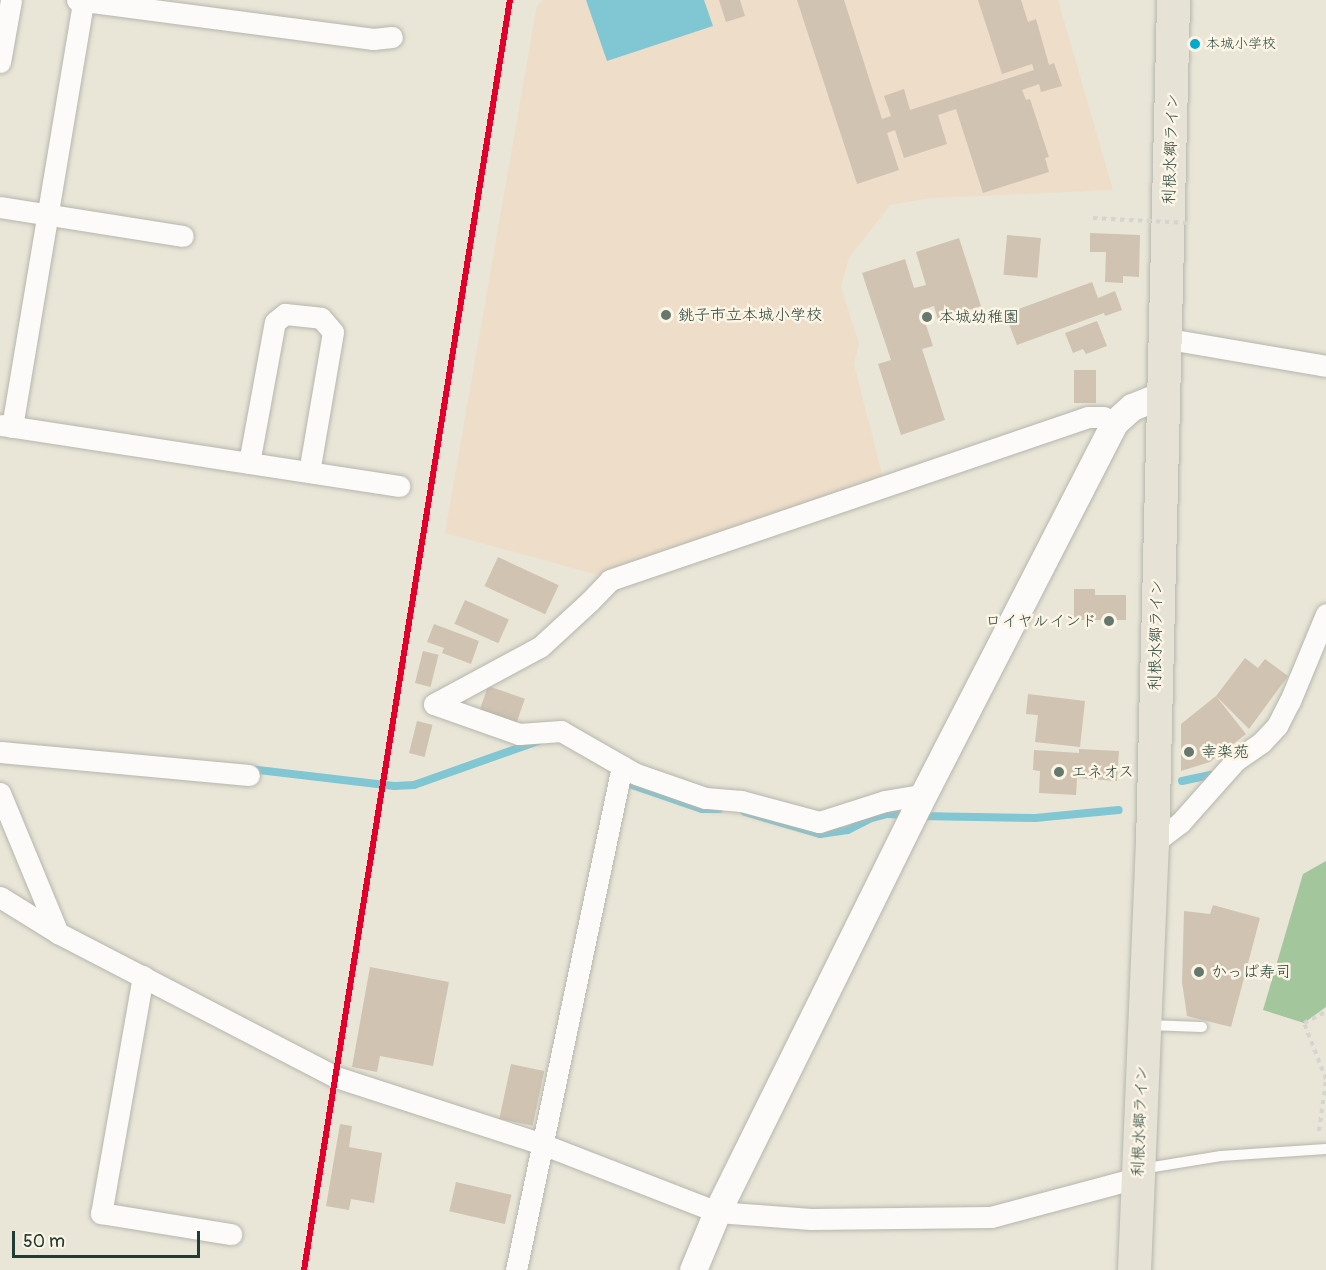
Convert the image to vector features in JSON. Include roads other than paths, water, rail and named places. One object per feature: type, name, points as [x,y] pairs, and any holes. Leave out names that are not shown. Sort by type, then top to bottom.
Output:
[{"type":"highway","name":"利根水郷ライン","points":[[1134,1270],[1152,844],[1163,338],[1173,79],[1173,0]]},
{"type":"street","points":[[0,62],[11,0]]},
{"type":"street","points":[[392,37],[373,39],[80,1],[48,215],[6,426],[399,486]]},
{"type":"street","points":[[0,207],[183,236]]},
{"type":"street","points":[[249,463],[275,322],[285,314],[321,318],[333,332],[309,472]]},
{"type":"street","points":[[1163,338],[1326,366]]},
{"type":"street","points":[[693,1270],[717,1212],[917,809],[1114,423],[1132,406],[1162,395]]},
{"type":"street","points":[[917,809],[885,801],[819,822],[741,801],[705,798],[636,774],[561,732],[519,734],[434,704],[540,647],[610,580],[1088,417],[1103,417],[1114,423]]},
{"type":"street","points":[[1152,844],[1180,823],[1235,761],[1262,742],[1277,726],[1290,701],[1326,614]]},
{"type":"street","points":[[0,752],[249,776]]},
{"type":"street","points":[[516,1270],[622,766]]},
{"type":"street","points":[[0,793],[58,933]]},
{"type":"street","points":[[0,897],[58,933],[336,1077],[542,1144],[717,1212],[811,1219],[991,1217],[1137,1174]]},
{"type":"street","points":[[143,976],[101,1213],[231,1234]]},
{"type":"lane","points":[[1144,1025],[1202,1028]]},
{"type":"lane","points":[[1137,1174],[1221,1155],[1326,1149]]},
{"type":"water","points":[[586,0],[704,0],[713,26],[607,61]]},
{"type":"waterway","points":[[249,769],[394,786],[414,785],[538,741]]},
{"type":"waterway","points":[[1182,781],[1210,775]]},
{"type":"waterway","points":[[620,778],[629,784],[702,809],[719,809]]},
{"type":"waterway","points":[[918,816],[1035,818],[1119,810]]},
{"type":"waterway","points":[[745,812],[820,834],[848,830],[872,818],[887,814],[906,815]]},
{"type":"place","name":"本城小学校","points":[[1195,44]]},
{"type":"place","name":"銚子市立本城小学校","points":[[666,315]]},
{"type":"place","name":"本城幼稚園","points":[[927,317]]},
{"type":"place","name":"ロイヤルインド","points":[[1109,621]]},
{"type":"place","name":"幸楽苑","points":[[1189,752]]},
{"type":"place","name":"エネオス","points":[[1059,772]]},
{"type":"place","name":"かっぱ寿司","points":[[1199,972]]}]
